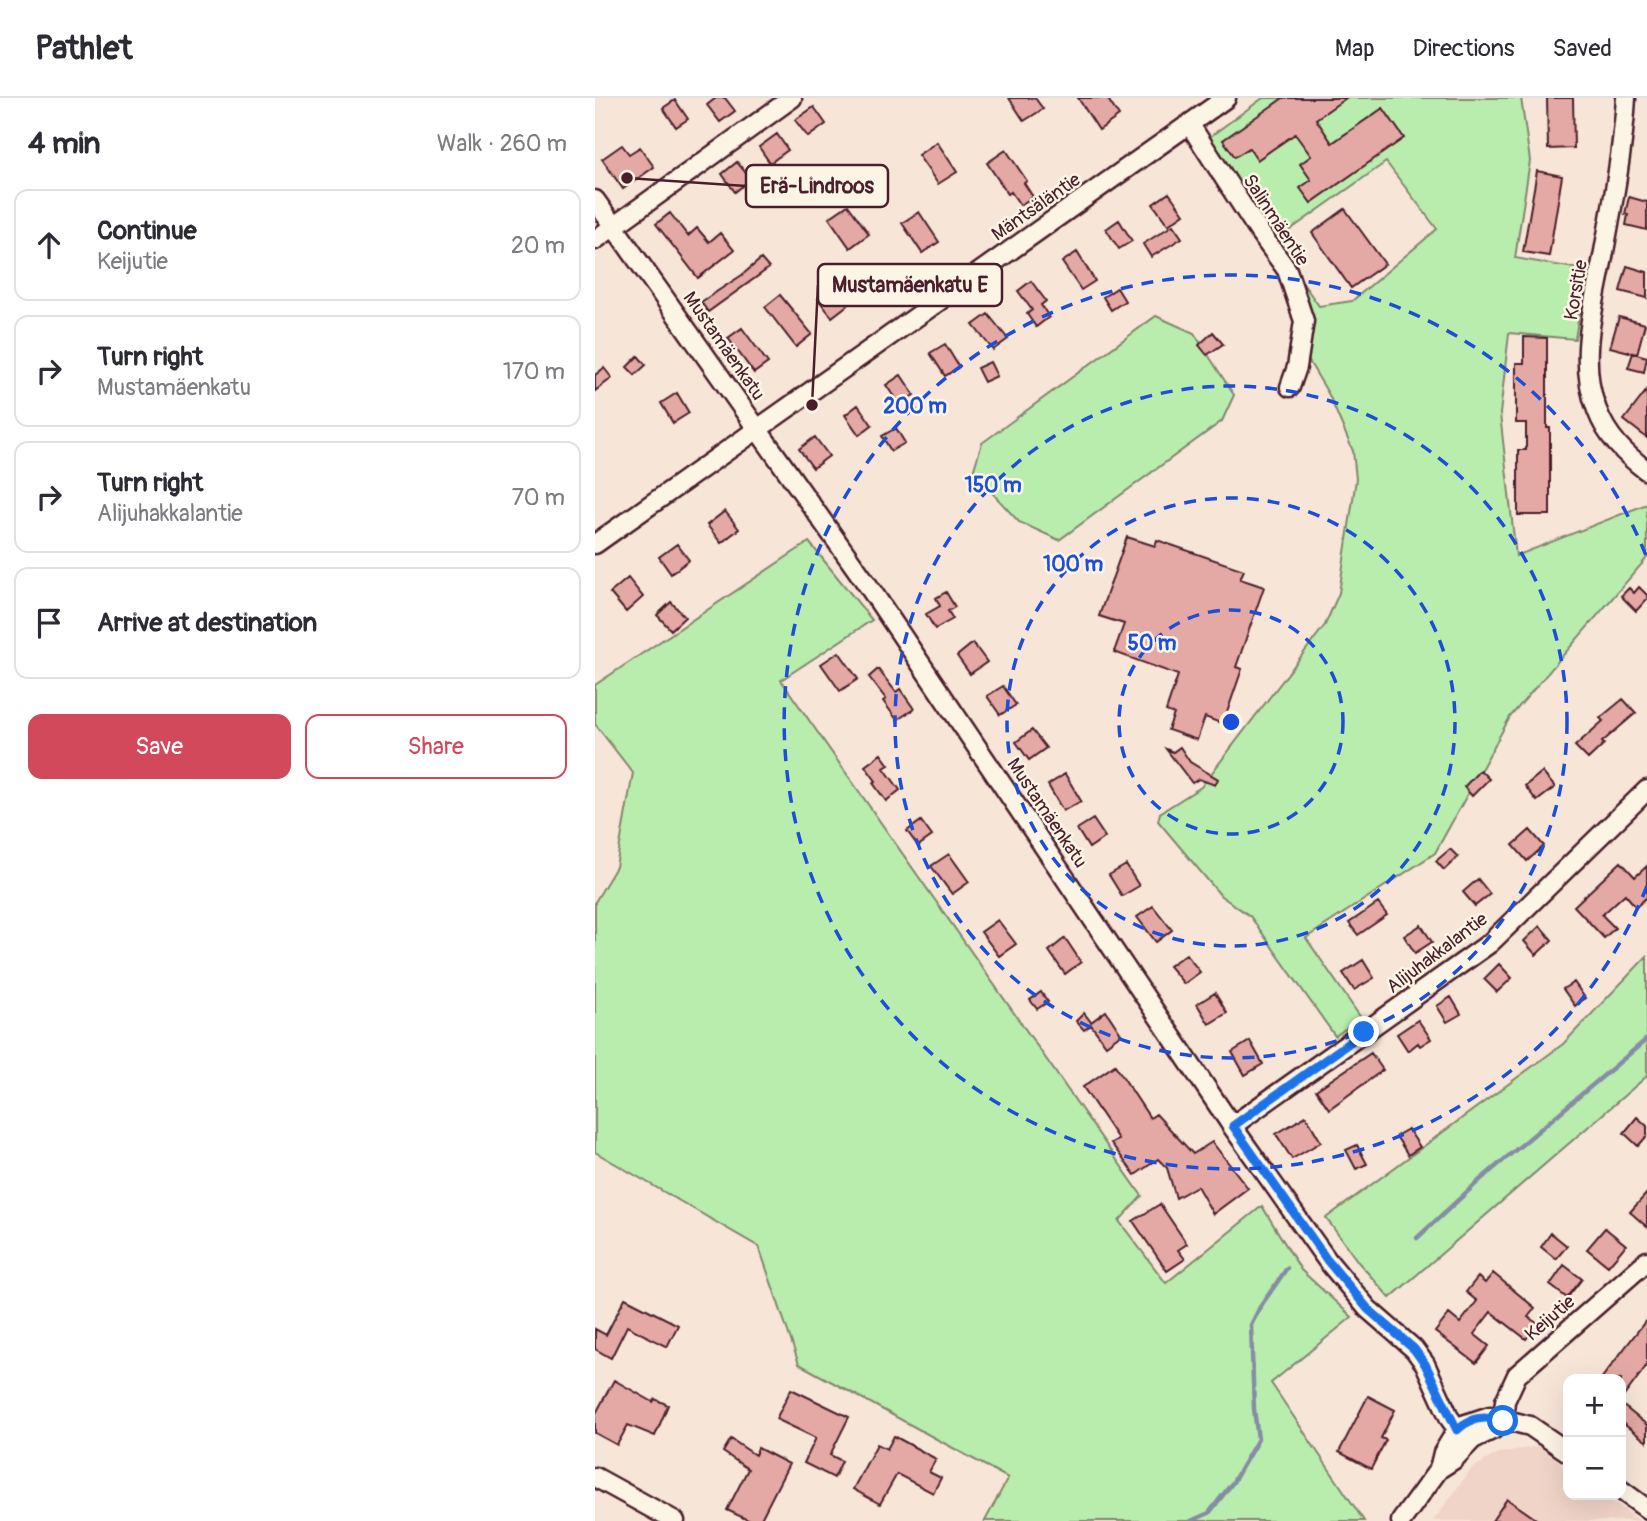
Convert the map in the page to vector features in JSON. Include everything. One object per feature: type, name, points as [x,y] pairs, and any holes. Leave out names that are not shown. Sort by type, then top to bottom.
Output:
[{"type":"street","points":[[595,240],[766,105],[792,98]]},
{"type":"street","name":"Korsitie","points":[[1626,98],[1616,185],[1587,346],[1588,373],[1596,409],[1607,430],[1621,450],[1647,471]]},
{"type":"street","name":"Mäntsäläntie","points":[[595,544],[1190,125],[1219,100]]},
{"type":"street","name":"Salinmäentie","points":[[1190,125],[1287,270],[1304,321],[1297,368],[1290,387]]},
{"type":"street","name":"Mustamäenkatu","points":[[595,200],[867,584],[1233,1126],[1327,1260],[1368,1309],[1414,1349],[1425,1364],[1463,1437]]},
{"type":"street","name":"Alijuhakkalantie","points":[[1233,1126],[1490,943],[1647,790]]},
{"type":"street","name":"Keijutie","points":[[1503,1421],[1505,1402],[1517,1375],[1647,1261]]},
{"type":"street","points":[[1401,1521],[1439,1469],[1443,1453],[1463,1437],[1503,1421],[1529,1426],[1563,1449]]},
{"type":"street","points":[[595,1477],[674,1521]]},
{"type":"street","points":[[1626,1494],[1647,1509]]},
{"type":"shaded area","points":[[1538,1446],[1563,1464],[1563,1500],[1611,1500],[1640,1521],[1433,1521],[1471,1469],[1498,1453]]},
{"type":"green space","points":[[1263,98],[1521,98],[1530,161],[1515,258],[1586,270],[1575,339],[1509,333],[1500,414],[1516,556],[1647,504],[1647,558],[1510,717],[1435,853],[1306,938],[1361,1018],[1335,1036],[1250,916],[1221,896],[1158,821],[1160,813],[1201,787],[1325,625],[1339,593],[1356,479],[1353,451],[1329,395],[1307,358],[1297,275],[1319,306],[1352,301],[1437,229],[1386,162],[1277,239],[1208,138]]},
{"type":"green space","points":[[1156,316],[1194,333],[1234,395],[1222,421],[1059,540],[1019,522],[973,472],[982,443]]},
{"type":"green space","points":[[809,542],[872,620],[781,680],[1142,1196],[1119,1221],[1166,1283],[1262,1206],[1301,1270],[1352,1317],[1271,1383],[1364,1521],[985,1521],[1008,1478],[799,1364],[759,1247],[595,1152],[595,902],[616,867],[633,773],[595,724],[595,685]]},
{"type":"green space","points":[[1647,956],[1647,1076],[1390,1298],[1359,1263],[1326,1218],[1563,1044]]},
{"type":"building","points":[[716,98],[725,98],[735,111],[720,122],[707,105]]},
{"type":"building","points":[[1009,98],[1035,98],[1043,109],[1024,121]]},
{"type":"building","points":[[1078,98],[1107,98],[1119,116],[1099,130]]},
{"type":"building","points":[[1283,98],[1346,98],[1316,119],[1332,143],[1383,108],[1404,138],[1311,203],[1300,188],[1311,180],[1300,164],[1311,156],[1295,134],[1257,160],[1249,148],[1235,157],[1223,140]]},
{"type":"building","points":[[1547,98],[1573,98],[1574,148],[1548,149]]},
{"type":"building","points":[[675,100],[688,119],[676,127],[663,108]]},
{"type":"building","points":[[814,107],[826,124],[808,137],[795,120]]},
{"type":"building","points":[[777,134],[788,150],[770,163],[759,147]]},
{"type":"building","points":[[937,142],[957,172],[938,184],[918,155]]},
{"type":"building","points":[[622,145],[629,154],[640,147],[654,167],[623,189],[602,159]]},
{"type":"building","points":[[1006,150],[1027,181],[1024,183],[1033,197],[1020,205],[1011,192],[1008,194],[987,163]]},
{"type":"building","points":[[737,162],[751,179],[735,192],[722,174]]},
{"type":"building","points":[[1537,171],[1562,176],[1549,256],[1523,252]]},
{"type":"building","points":[[1169,193],[1184,214],[1168,225],[1153,204]]},
{"type":"building","points":[[1629,197],[1647,202],[1647,230],[1626,225],[1628,215],[1625,214]]},
{"type":"building","points":[[848,205],[869,234],[850,248],[829,218]]},
{"type":"building","points":[[1345,209],[1385,264],[1351,288],[1312,233]]},
{"type":"building","points":[[919,212],[939,242],[922,253],[902,223]]},
{"type":"building","points":[[670,213],[688,236],[697,228],[709,242],[720,233],[734,250],[698,278],[656,224]]},
{"type":"building","points":[[1119,220],[1132,241],[1119,249],[1106,229]]},
{"type":"building","points":[[1173,225],[1182,238],[1151,257],[1143,244]]},
{"type":"building","points":[[1077,252],[1095,281],[1081,290],[1062,262]]},
{"type":"building","points":[[761,259],[769,268],[708,312],[701,302]]},
{"type":"building","points":[[1627,266],[1647,272],[1647,298],[1620,291]]},
{"type":"building","points":[[844,279],[858,297],[832,317],[818,299]]},
{"type":"building","points":[[1031,281],[1046,301],[1041,305],[1049,317],[1036,327],[1027,314],[1032,310],[1018,291]]},
{"type":"building","points":[[1117,288],[1125,301],[1111,310],[1103,297]]},
{"type":"building","points":[[780,295],[812,334],[796,347],[765,307]]},
{"type":"building","points":[[988,314],[1008,339],[993,350],[973,325]]},
{"type":"building","points":[[1619,317],[1645,324],[1637,354],[1610,347]]},
{"type":"building","points":[[742,328],[768,363],[754,373],[728,338]]},
{"type":"building","points":[[1213,332],[1223,344],[1207,355],[1199,345]]},
{"type":"building","points":[[1524,337],[1547,338],[1550,515],[1518,515],[1518,450],[1526,450],[1526,423],[1516,423],[1516,363],[1524,363]]},
{"type":"building","points":[[945,344],[959,367],[945,376],[930,353]]},
{"type":"building","points":[[1633,353],[1647,357],[1644,372],[1628,368]]},
{"type":"building","points":[[638,356],[646,365],[635,375],[627,367]]},
{"type":"building","points":[[990,362],[997,376],[984,382],[977,368]]},
{"type":"building","points":[[604,368],[612,378],[595,391],[595,375]]},
{"type":"building","points":[[901,375],[914,395],[899,404],[886,385]]},
{"type":"building","points":[[1647,390],[1647,438],[1624,420]]},
{"type":"building","points":[[677,393],[689,413],[673,423],[661,403]]},
{"type":"building","points":[[858,405],[872,425],[859,435],[845,415]]},
{"type":"building","points":[[896,428],[905,443],[891,451],[882,436]]},
{"type":"building","points":[[815,437],[829,456],[813,468],[799,449]]},
{"type":"building","points":[[725,511],[739,529],[721,543],[707,525]]},
{"type":"building","points":[[1127,537],[1155,546],[1157,540],[1244,570],[1240,579],[1264,587],[1236,667],[1242,669],[1223,724],[1205,717],[1197,740],[1168,730],[1174,714],[1166,711],[1178,675],[1114,652],[1124,624],[1099,616]]},
{"type":"building","points":[[677,544],[689,560],[671,574],[659,557]]},
{"type":"building","points":[[628,578],[643,597],[626,612],[610,593]]},
{"type":"building","points":[[1639,587],[1647,595],[1647,599],[1636,611],[1621,596],[1629,588],[1634,593]]},
{"type":"building","points":[[946,592],[955,607],[948,611],[953,619],[935,629],[926,614],[940,606],[936,598]]},
{"type":"building","points":[[671,602],[685,617],[671,630],[657,615]]},
{"type":"building","points":[[973,643],[987,662],[970,674],[957,656]]},
{"type":"building","points":[[839,652],[858,679],[840,691],[821,664]]},
{"type":"building","points":[[878,669],[896,692],[900,689],[914,709],[897,720],[883,701],[886,699],[869,677]]},
{"type":"building","points":[[1003,686],[1016,705],[1000,715],[987,696]]},
{"type":"building","points":[[1623,699],[1636,713],[1602,742],[1604,744],[1588,759],[1575,746],[1603,721],[1600,718]]},
{"type":"building","points":[[1032,730],[1046,748],[1029,760],[1016,742]]},
{"type":"building","points":[[1180,747],[1190,762],[1218,779],[1215,785],[1199,779],[1192,783],[1166,749],[1173,752]]},
{"type":"building","points":[[881,754],[889,765],[884,768],[900,790],[886,801],[865,766]]},
{"type":"building","points":[[1480,770],[1489,779],[1472,796],[1464,787]]},
{"type":"building","points":[[1542,772],[1555,787],[1537,801],[1525,786]]},
{"type":"building","points":[[1065,774],[1081,801],[1063,811],[1048,785]]},
{"type":"building","points":[[1093,819],[1105,837],[1089,848],[1077,829]]},
{"type":"building","points":[[921,821],[932,836],[918,846],[907,831]]},
{"type":"building","points":[[1530,830],[1544,846],[1527,861],[1513,845]]},
{"type":"building","points":[[1450,849],[1458,857],[1444,870],[1436,861]]},
{"type":"building","points":[[949,854],[969,882],[952,894],[931,866]]},
{"type":"building","points":[[1621,862],[1635,877],[1647,866],[1647,897],[1636,907],[1625,894],[1602,915],[1615,928],[1604,938],[1574,906]]},
{"type":"building","points":[[1126,865],[1139,886],[1122,896],[1109,875]]},
{"type":"building","points":[[1478,879],[1490,894],[1475,906],[1463,892]]},
{"type":"building","points":[[1378,903],[1387,915],[1358,935],[1349,923]]},
{"type":"building","points":[[1153,906],[1172,930],[1156,942],[1137,917]]},
{"type":"building","points":[[998,920],[1016,944],[999,956],[981,932]]},
{"type":"building","points":[[1421,925],[1432,942],[1415,953],[1404,936]]},
{"type":"building","points":[[1540,926],[1552,940],[1536,955],[1524,941]]},
{"type":"building","points":[[1065,938],[1081,962],[1065,974],[1049,951]]},
{"type":"building","points":[[1186,954],[1200,972],[1184,984],[1169,966]]},
{"type":"building","points":[[1363,960],[1374,978],[1354,990],[1343,973]]},
{"type":"building","points":[[1499,964],[1512,978],[1497,992],[1484,979]]},
{"type":"building","points":[[1574,982],[1585,998],[1575,1006],[1563,989]]},
{"type":"building","points":[[1041,992],[1048,1002],[1037,1009],[1030,1000]]},
{"type":"building","points":[[1215,993],[1227,1013],[1209,1024],[1197,1004]]},
{"type":"building","points":[[1451,997],[1461,1014],[1447,1022],[1437,1006]]},
{"type":"building","points":[[1106,1011],[1121,1034],[1106,1045],[1091,1025],[1084,1030],[1076,1021],[1084,1013],[1091,1022]]},
{"type":"building","points":[[1418,1020],[1431,1039],[1420,1046],[1418,1043],[1408,1051],[1397,1034]]},
{"type":"building","points":[[1250,1041],[1263,1064],[1245,1075],[1232,1052]]},
{"type":"building","points":[[1371,1053],[1383,1070],[1329,1109],[1316,1090]]},
{"type":"building","points":[[1115,1065],[1150,1118],[1156,1114],[1193,1154],[1212,1142],[1248,1188],[1213,1214],[1197,1186],[1176,1198],[1167,1168],[1158,1159],[1135,1175],[1111,1143],[1118,1139],[1083,1087]]},
{"type":"building","points":[[1306,1116],[1321,1142],[1292,1159],[1276,1134]]},
{"type":"building","points":[[1637,1117],[1647,1126],[1647,1136],[1638,1146],[1624,1133]]},
{"type":"building","points":[[1408,1129],[1420,1147],[1408,1155],[1396,1136]]},
{"type":"building","points":[[1357,1145],[1367,1164],[1356,1169],[1346,1150]]},
{"type":"building","points":[[1647,1193],[1647,1227],[1630,1212]]},
{"type":"building","points":[[1160,1204],[1187,1244],[1178,1250],[1185,1259],[1167,1271],[1133,1221]]},
{"type":"building","points":[[1605,1228],[1626,1245],[1608,1266],[1587,1249]]},
{"type":"building","points":[[1551,1233],[1567,1246],[1556,1259],[1541,1247]]},
{"type":"building","points":[[1564,1265],[1582,1279],[1567,1298],[1550,1285]]},
{"type":"building","points":[[1493,1273],[1535,1308],[1528,1317],[1538,1324],[1526,1339],[1491,1312],[1474,1334],[1489,1346],[1476,1363],[1435,1332],[1449,1314],[1460,1323],[1477,1301],[1466,1292],[1478,1277],[1485,1283]]},
{"type":"building","points":[[625,1298],[678,1325],[667,1347],[627,1326],[611,1358],[595,1349],[595,1329],[606,1335]]},
{"type":"building","points":[[1647,1319],[1647,1365],[1626,1393],[1626,1374],[1605,1374]]},
{"type":"building","points":[[614,1380],[653,1402],[655,1399],[668,1405],[655,1436],[628,1425],[617,1445],[595,1433],[595,1415]]},
{"type":"building","points":[[791,1389],[849,1417],[830,1455],[842,1461],[834,1478],[804,1463],[816,1438],[776,1419]]},
{"type":"building","points":[[1368,1396],[1395,1410],[1381,1438],[1386,1440],[1371,1469],[1339,1452]]},
{"type":"building","points":[[1626,1408],[1647,1425],[1647,1442],[1626,1426]]},
{"type":"building","points":[[894,1436],[936,1459],[929,1472],[941,1478],[933,1493],[897,1474],[880,1504],[853,1489],[877,1444],[887,1449]]},
{"type":"building","points":[[731,1439],[755,1455],[758,1448],[789,1464],[760,1521],[750,1521],[727,1510],[748,1469],[723,1452]]},
{"type":"building","points":[[1507,1499],[1539,1521],[1492,1521]]},
{"type":"waterway","points":[[1417,1238],[1480,1180],[1647,1039]]},
{"type":"waterway","points":[[1191,1521],[1209,1513],[1233,1482],[1258,1439],[1254,1409],[1251,1325],[1287,1268]]},
{"type":"place","name":"Erä-Lindroos","points":[[627,178]]},
{"type":"place","name":"Mustamäenkatu E","points":[[812,405]]},
{"type":"route","points":[[1364,1032],[1233,1126],[1327,1260],[1368,1309],[1414,1349],[1425,1364],[1457,1430],[1463,1425],[1490,1416],[1503,1421]]}]
